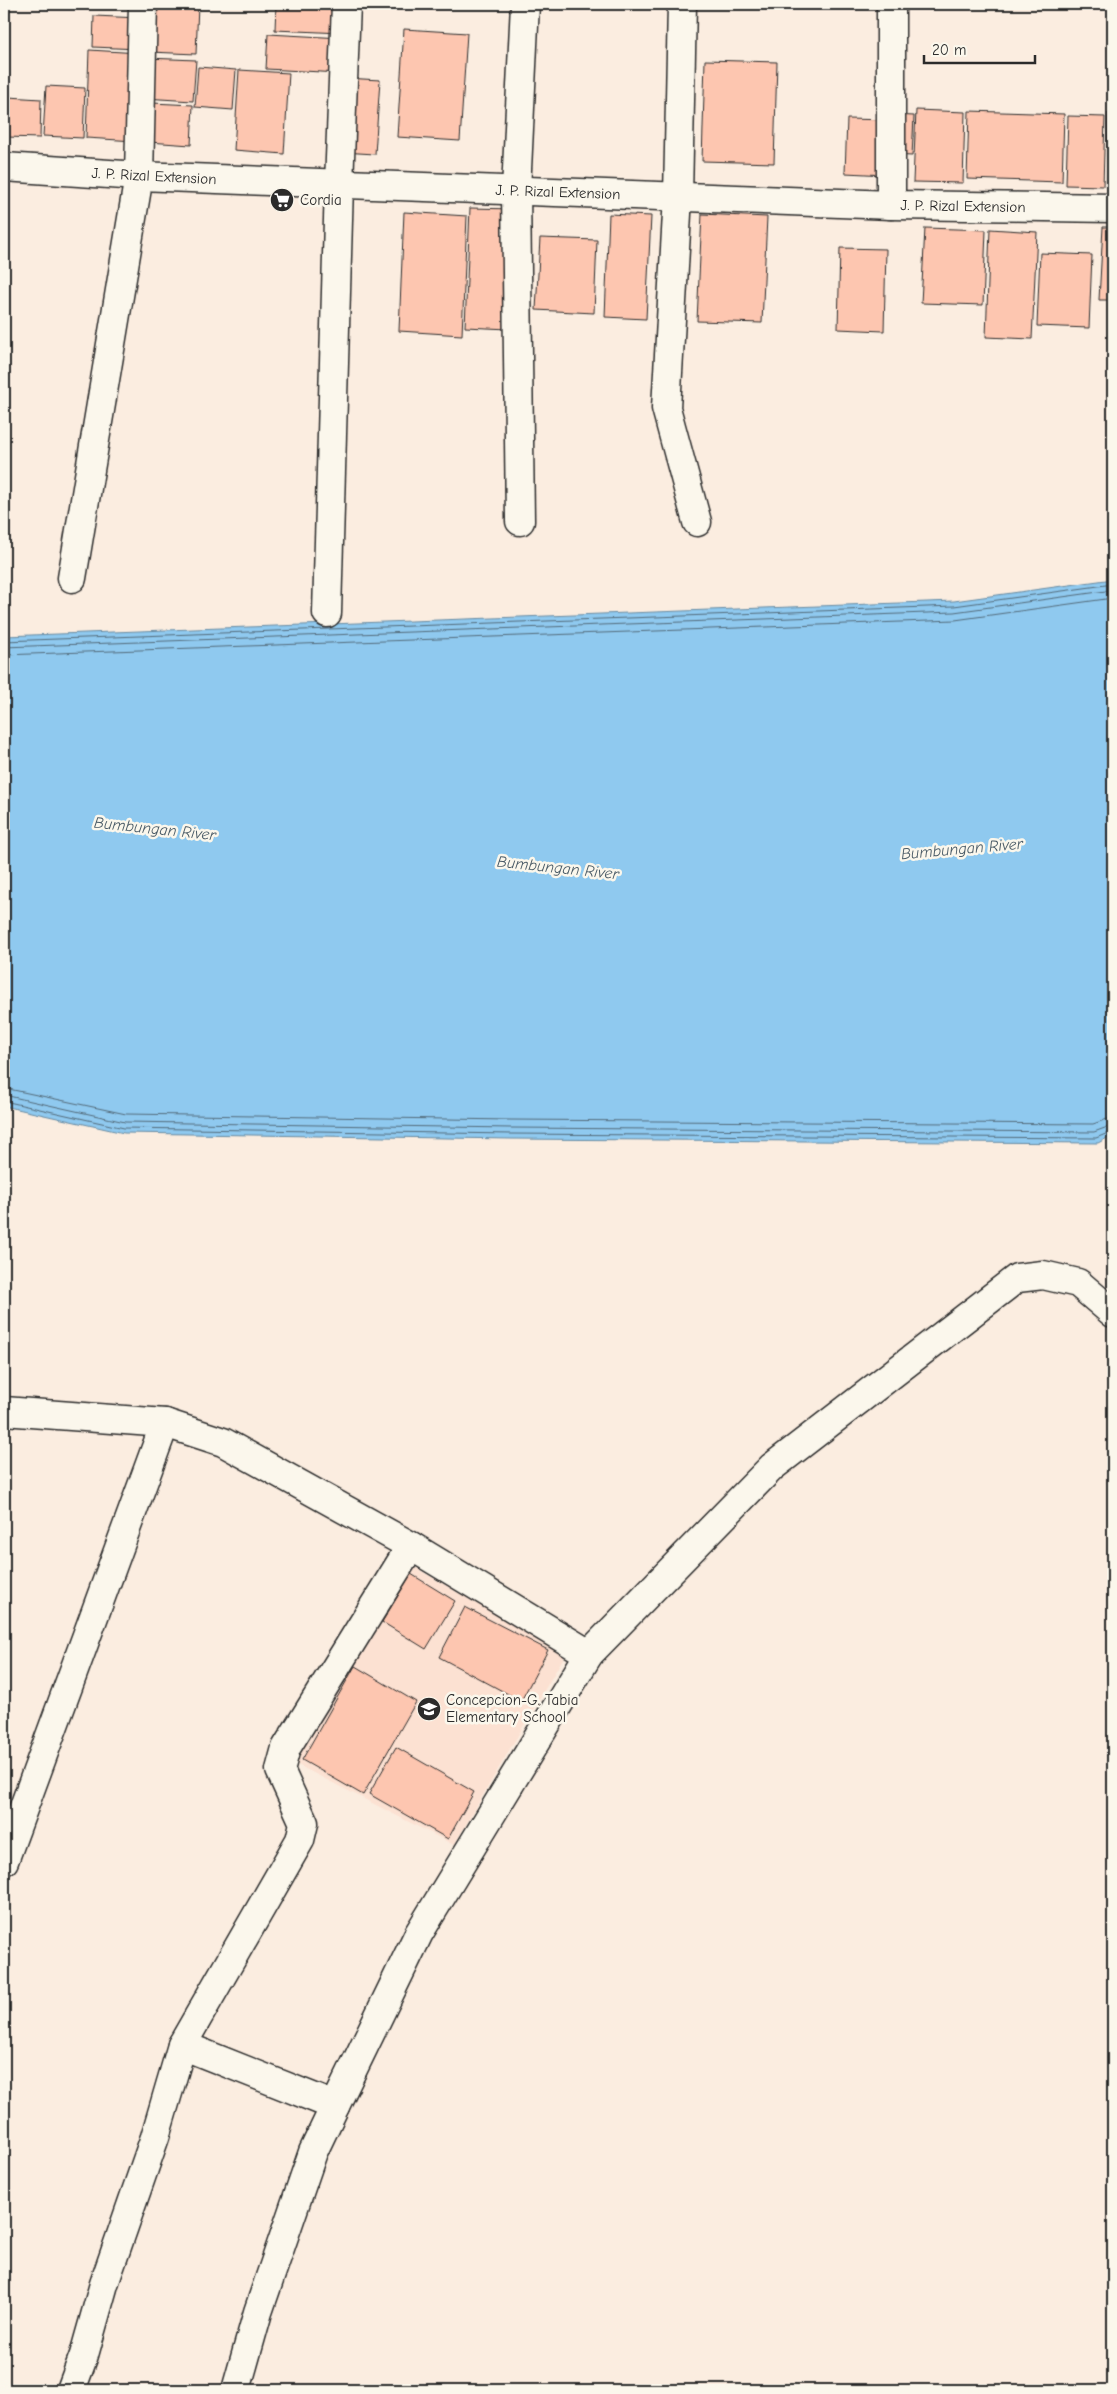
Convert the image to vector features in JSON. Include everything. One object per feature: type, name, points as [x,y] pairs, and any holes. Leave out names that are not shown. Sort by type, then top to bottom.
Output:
[{"type":"street","points":[[72,578],[138,176],[143,4]]},
{"type":"street","points":[[327,613],[346,4]]},
{"type":"street","points":[[520,522],[516,190],[525,4]]},
{"type":"street","points":[[682,4],[678,196],[666,408],[697,522]]},
{"type":"street","points":[[891,4],[891,206]]},
{"type":"street","name":"J. P. Rizal Extension","points":[[4,167],[138,176],[678,196],[891,206],[1113,208]]},
{"type":"street","points":[[236,2390],[258,2312],[313,2152],[335,2106],[419,1933],[589,1654],[772,1467],[1017,1278],[1043,1275],[1078,1283],[1113,1313]]},
{"type":"street","points":[[4,1411],[164,1423],[223,1442],[411,1546],[589,1654]]},
{"type":"street","points":[[4,1861],[164,1423]]},
{"type":"street","points":[[71,2390],[84,2355],[104,2284],[155,2137],[182,2045],[300,1840],[304,1823],[280,1770],[286,1748],[411,1546]]},
{"type":"street","points":[[182,2045],[335,2106]]},
{"type":"shaded area","name":"Concepcion-G. Tabia Elementary School","points":[[409,1564],[565,1655],[454,1845],[294,1763]]},
{"type":"water","name":"Bumbungan River","points":[[1113,579],[1113,1135],[1098,1143],[511,1139],[124,1133],[4,1106],[4,636],[954,601]]},
{"type":"building","points":[[151,4],[198,4],[196,54],[150,52]]},
{"type":"building","points":[[276,4],[344,4],[342,33],[275,30]]},
{"type":"building","points":[[94,16],[140,18],[139,49],[93,47]]},
{"type":"building","points":[[404,29],[467,33],[460,141],[397,137]]},
{"type":"building","points":[[268,34],[342,38],[340,73],[266,69]]},
{"type":"building","points":[[89,50],[139,53],[135,141],[86,138]]},
{"type":"building","points":[[147,58],[196,60],[193,101],[144,98]]},
{"type":"building","points":[[705,60],[777,62],[774,163],[702,161]]},
{"type":"building","points":[[198,67],[236,70],[233,110],[195,107]]},
{"type":"building","points":[[239,70],[289,73],[284,154],[234,150]]},
{"type":"building","points":[[4,78],[6,78],[4,125]]},
{"type":"building","points":[[346,78],[380,80],[375,154],[342,152]]},
{"type":"building","points":[[46,86],[85,88],[83,138],[43,136]]},
{"type":"building","points":[[8,97],[41,99],[40,138],[6,137]]},
{"type":"building","points":[[152,103],[193,105],[191,145],[149,142]]},
{"type":"building","points":[[916,110],[965,112],[963,183],[913,182]]},
{"type":"building","points":[[969,111],[1064,114],[1062,182],[967,179]]},
{"type":"building","points":[[1108,113],[1113,113],[1113,187],[1107,187]]},
{"type":"building","points":[[892,115],[914,116],[912,156],[891,155]]},
{"type":"building","points":[[1068,116],[1105,117],[1103,186],[1066,185]]},
{"type":"building","points":[[847,119],[888,120],[887,175],[845,173]]},
{"type":"building","points":[[470,208],[514,209],[509,329],[465,327]]},
{"type":"building","points":[[404,212],[467,216],[462,335],[399,331]]},
{"type":"building","points":[[609,214],[651,216],[646,319],[605,317]]},
{"type":"building","points":[[702,214],[767,217],[762,323],[697,321]]},
{"type":"building","points":[[1103,227],[1113,227],[1113,300],[1099,300]]},
{"type":"building","points":[[925,228],[986,230],[983,305],[921,303]]},
{"type":"building","points":[[990,229],[1037,232],[1032,339],[986,337]]},
{"type":"building","points":[[540,238],[597,240],[594,313],[536,310]]},
{"type":"building","points":[[840,248],[886,249],[884,331],[838,329]]},
{"type":"building","points":[[1040,253],[1092,255],[1089,328],[1037,326]]},
{"type":"building","points":[[411,1574],[455,1601],[426,1649],[382,1622]]},
{"type":"building","points":[[465,1607],[548,1650],[521,1701],[439,1657]]},
{"type":"building","points":[[355,1666],[416,1702],[363,1795],[302,1760]]},
{"type":"building","points":[[396,1747],[474,1792],[448,1839],[369,1794]]},
{"type":"place","name":"Cordia","points":[[282,200]]},
{"type":"place","name":"Concepcion-G. Tabia Elementary School","points":[[429,1709]]}]
